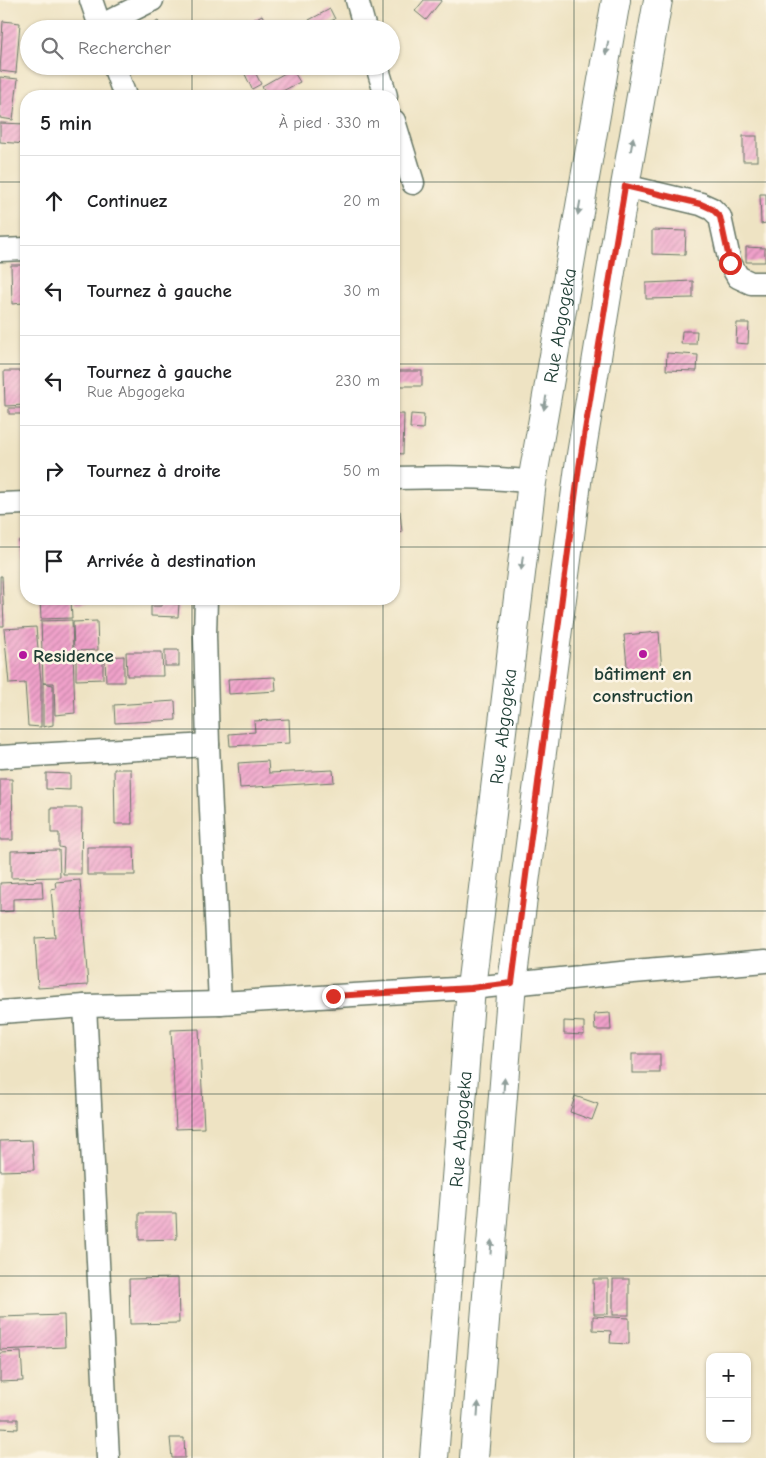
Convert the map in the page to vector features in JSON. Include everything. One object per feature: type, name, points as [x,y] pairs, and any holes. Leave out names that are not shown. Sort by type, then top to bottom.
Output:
[{"type":"main road","name":"Rue Abgogeka","points":[[434,1458],[471,988],[532,482],[616,0]]},
{"type":"main road","name":"Rue Abgogeka","points":[[474,1458],[512,983],[579,467],[625,186],[658,0]]},
{"type":"street","points":[[91,0],[98,20]]},
{"type":"street","points":[[113,20],[152,0]]},
{"type":"street","points":[[356,0],[362,20]]},
{"type":"street","points":[[117,75],[123,90]]},
{"type":"street","points":[[380,75],[384,90]]},
{"type":"street","points":[[400,141],[413,183]]},
{"type":"street","points":[[625,186],[701,204],[712,209],[720,217],[730,263],[738,277],[751,283],[766,283]]},
{"type":"street","points":[[0,250],[20,249]]},
{"type":"street","points":[[400,478],[500,478],[532,482]]},
{"type":"street","points":[[0,504],[20,503]]},
{"type":"street","points":[[206,605],[208,745],[220,1002]]},
{"type":"street","points":[[0,757],[208,745]]},
{"type":"street","points":[[0,1012],[85,1006],[220,1002],[471,988],[766,961]]},
{"type":"street","points":[[85,1006],[108,1458]]},
{"type":"building","points":[[424,0],[442,0],[426,20],[415,11]]},
{"type":"building","points":[[330,9],[335,19],[333,20],[309,20]]},
{"type":"building","points":[[262,15],[264,20],[253,20]]},
{"type":"building","points":[[3,21],[20,23],[16,73],[0,71]]},
{"type":"building","points":[[245,75],[256,75],[261,84],[252,89]]},
{"type":"building","points":[[281,75],[296,75],[300,82],[285,90],[264,90],[262,86]]},
{"type":"building","points":[[0,77],[18,79],[13,120],[0,118]]},
{"type":"building","points":[[0,123],[20,124],[20,144],[0,142]]},
{"type":"building","points":[[743,136],[757,136],[757,161],[743,161]]},
{"type":"building","points":[[760,194],[766,194],[766,223],[761,224]]},
{"type":"building","points":[[652,230],[686,231],[685,255],[652,254]]},
{"type":"building","points":[[746,247],[765,248],[765,262],[746,262]]},
{"type":"building","points":[[11,265],[20,265],[20,303],[12,304]]},
{"type":"building","points":[[693,281],[693,298],[646,299],[646,283]]},
{"type":"building","points":[[737,323],[749,323],[748,344],[736,343]]},
{"type":"building","points":[[682,331],[697,331],[696,344],[681,344]]},
{"type":"building","points":[[667,353],[698,355],[697,371],[666,370]]},
{"type":"building","points":[[4,371],[20,371],[20,405],[5,406]]},
{"type":"building","points":[[400,371],[422,371],[422,386],[400,386]]},
{"type":"building","points":[[9,408],[20,408],[20,414],[9,414]]},
{"type":"building","points":[[400,414],[404,414],[403,454],[400,454]]},
{"type":"building","points":[[411,414],[424,415],[423,429],[410,428]]},
{"type":"building","points":[[400,511],[402,532],[400,532]]},
{"type":"building","points":[[0,576],[2,576],[4,626],[0,626]]},
{"type":"building","points":[[40,605],[71,605],[72,618],[41,619]]},
{"type":"building","points":[[179,605],[178,617],[151,616],[151,606]]},
{"type":"building","points":[[72,620],[75,713],[55,715],[54,683],[43,683],[41,621]]},
{"type":"building","points":[[97,621],[98,650],[74,651],[73,622]]},
{"type":"building","name":"Residence","points":[[36,627],[41,681],[41,727],[28,726],[25,683],[9,684],[4,629]]},
{"type":"building","name":"bâtiment en construction","points":[[659,632],[662,672],[628,675],[624,635]]},
{"type":"building","points":[[165,650],[179,650],[179,666],[165,666]]},
{"type":"building","points":[[126,652],[162,652],[163,676],[127,676]]},
{"type":"building","points":[[103,656],[103,679],[76,680],[76,657]]},
{"type":"building","points":[[124,656],[124,682],[106,682],[105,657]]},
{"type":"building","points":[[275,677],[276,691],[229,694],[228,679]]},
{"type":"building","points":[[43,683],[53,685],[53,725],[43,727]]},
{"type":"building","points":[[175,701],[176,720],[115,723],[114,705]]},
{"type":"building","points":[[289,719],[290,743],[230,746],[229,734],[255,732],[254,721]]},
{"type":"building","points":[[268,761],[269,773],[333,770],[334,782],[240,788],[238,763]]},
{"type":"building","points":[[114,769],[131,769],[132,824],[115,824]]},
{"type":"building","points":[[46,773],[70,774],[70,790],[46,789]]},
{"type":"building","points":[[0,779],[12,779],[13,840],[0,840]]},
{"type":"building","points":[[51,808],[82,808],[81,874],[63,874],[64,848],[59,847],[59,833],[51,833]]},
{"type":"building","points":[[87,847],[134,847],[135,875],[87,875]]},
{"type":"building","points":[[59,850],[60,877],[11,878],[11,851]]},
{"type":"building","points":[[80,880],[88,985],[38,988],[35,938],[55,937],[51,889],[56,888],[55,882]]},
{"type":"building","points":[[42,881],[43,898],[13,899],[13,911],[0,912],[0,883]]},
{"type":"building","points":[[610,1013],[611,1030],[595,1030],[594,1014]]},
{"type":"building","points":[[564,1021],[584,1022],[584,1035],[564,1034]]},
{"type":"building","points":[[199,1029],[204,1128],[176,1129],[171,1030]]},
{"type":"building","points":[[632,1054],[660,1054],[660,1073],[632,1073]]},
{"type":"building","points":[[575,1096],[598,1104],[592,1120],[570,1112]]},
{"type":"building","points":[[32,1140],[34,1170],[0,1171],[0,1141]]},
{"type":"building","points":[[139,1213],[176,1213],[177,1239],[139,1240]]},
{"type":"building","points":[[178,1278],[179,1323],[130,1324],[129,1279]]},
{"type":"building","points":[[593,1279],[608,1279],[608,1314],[594,1314]]},
{"type":"building","points":[[613,1279],[629,1279],[629,1315],[613,1315]]},
{"type":"building","points":[[64,1315],[65,1347],[0,1350],[0,1317]]},
{"type":"building","points":[[593,1316],[629,1318],[629,1344],[610,1343],[611,1331],[593,1330]]},
{"type":"building","points":[[21,1352],[23,1381],[0,1382],[0,1353]]},
{"type":"building","points":[[0,1419],[18,1419],[18,1429],[0,1428]]},
{"type":"building","points":[[170,1438],[184,1438],[185,1458],[172,1458]]},
{"type":"place","name":"bâtiment en construction","points":[[643,654]]},
{"type":"place","name":"Residence","points":[[23,655]]},
{"type":"route","points":[[333,996],[471,988],[512,983],[579,467],[625,186],[701,204],[712,209],[720,217],[730,263]]}]
